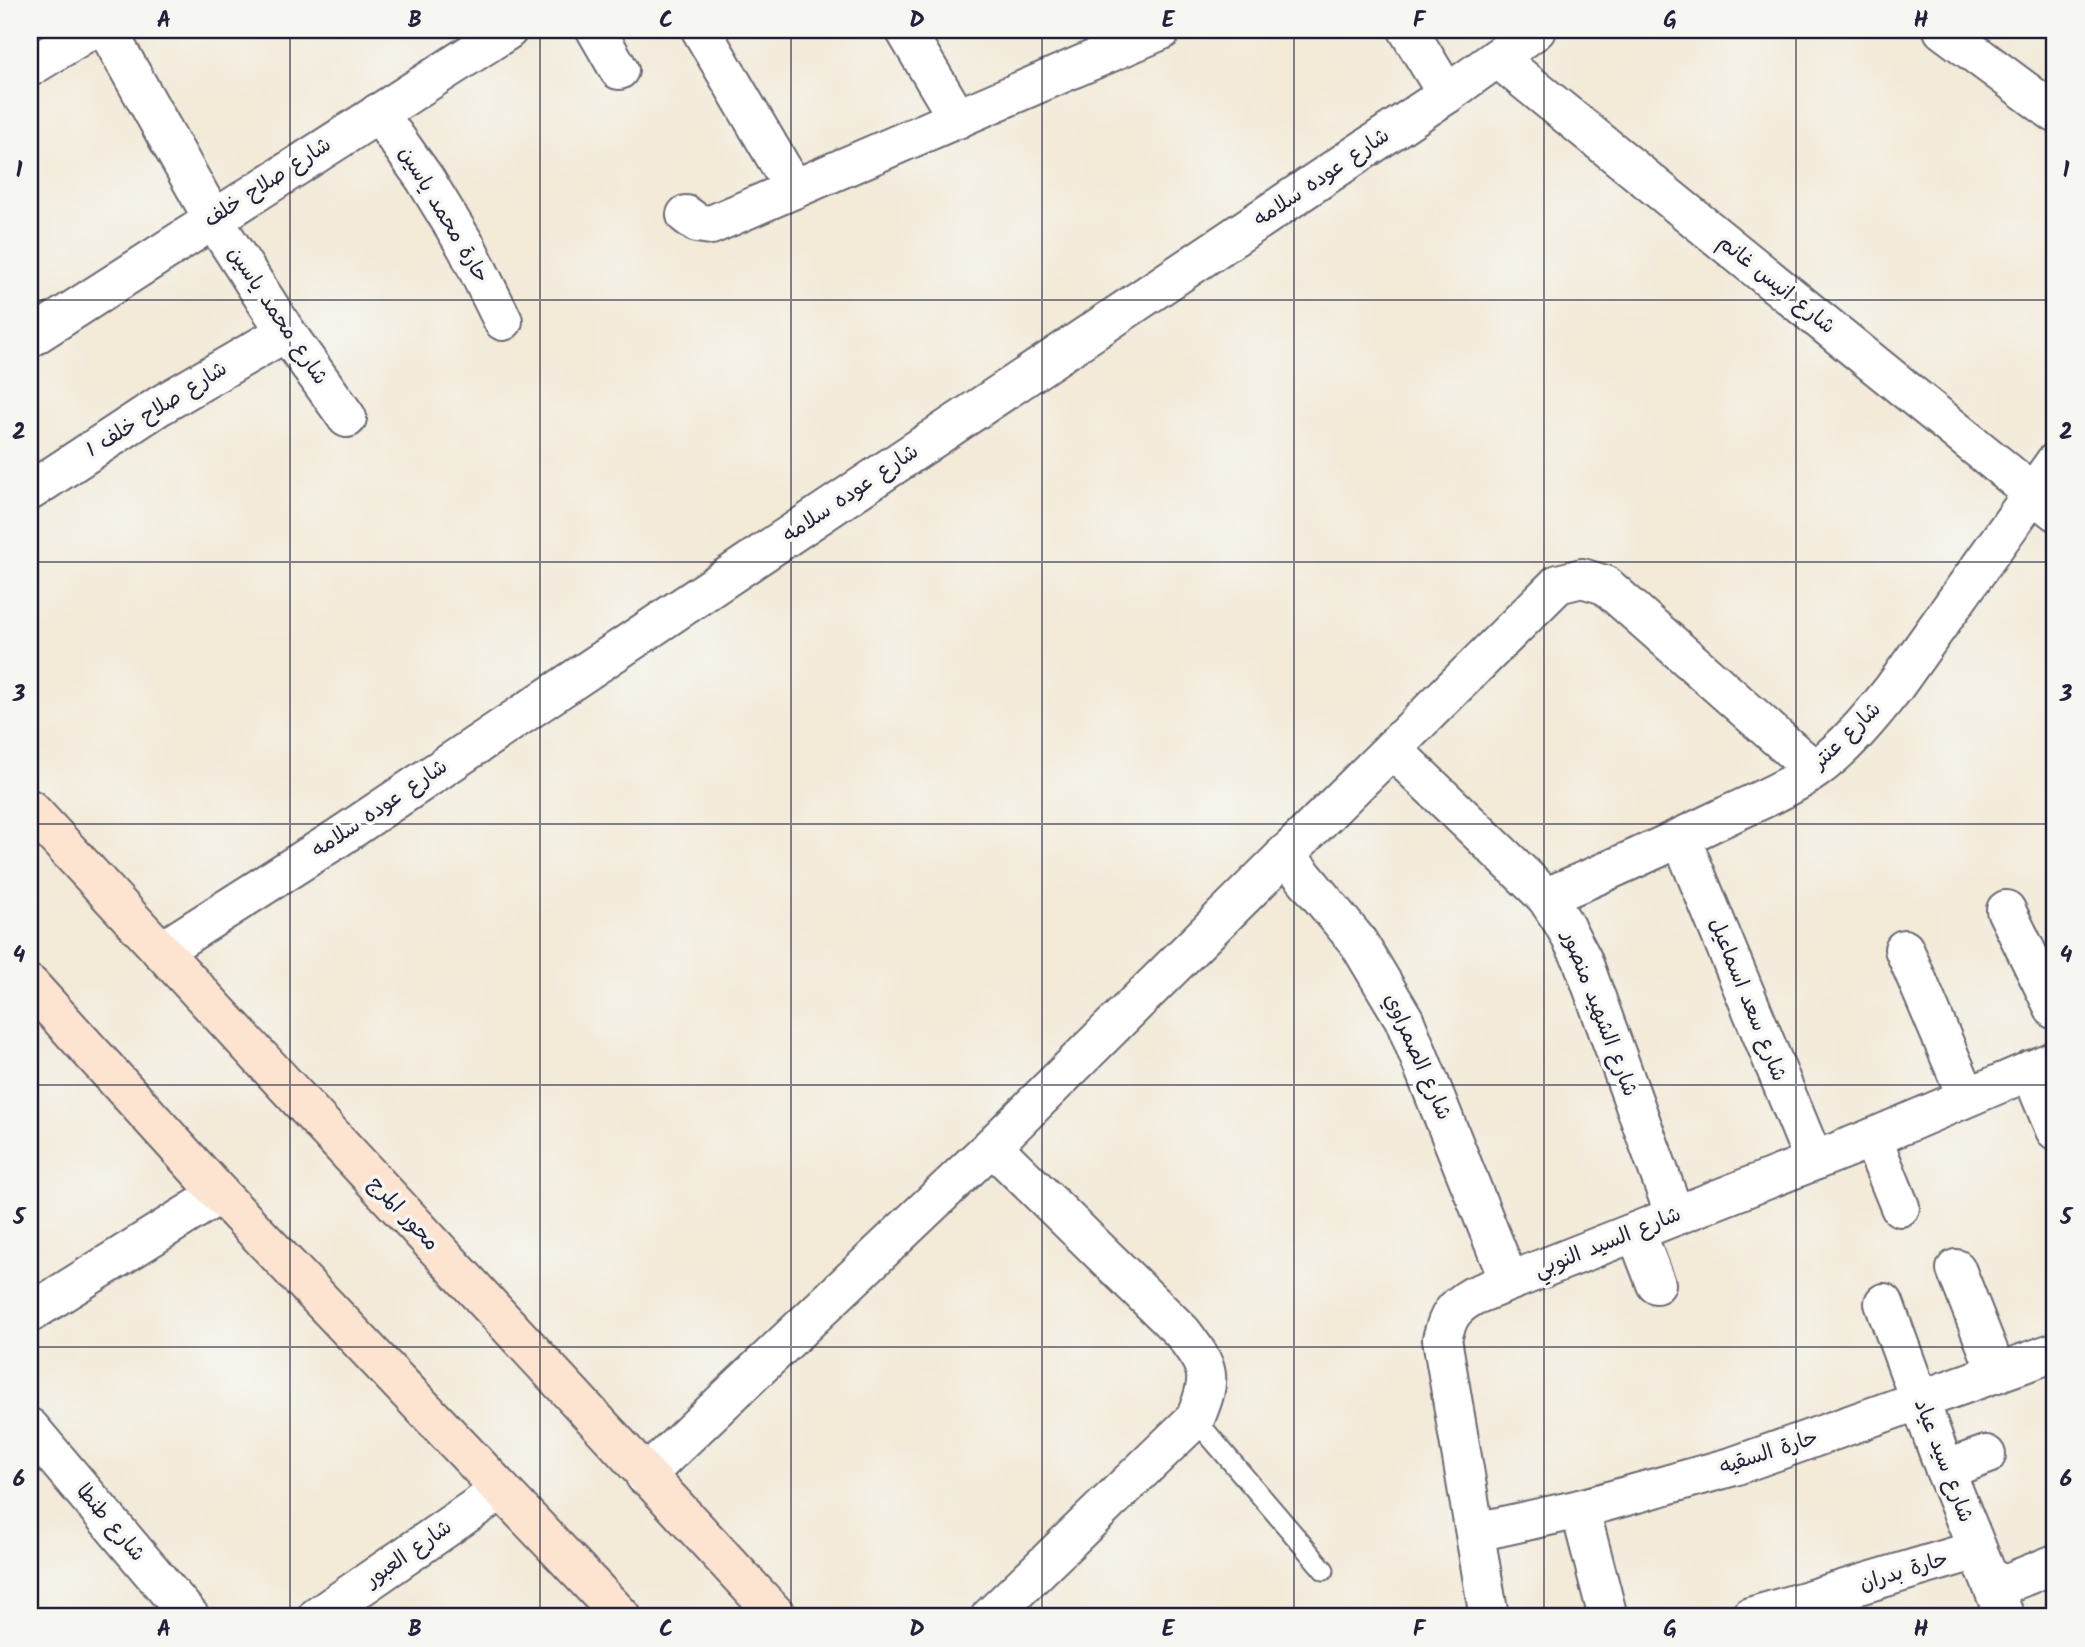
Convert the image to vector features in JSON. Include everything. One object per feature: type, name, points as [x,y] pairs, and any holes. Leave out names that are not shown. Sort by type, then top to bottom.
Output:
[{"type":"main road","name":"محور المرج","points":[[30,810],[778,1617]]},
{"type":"main road","points":[[30,985],[220,1194],[622,1617]]},
{"type":"street","points":[[30,67],[90,30]]},
{"type":"street","name":"شارع محمد ياسين","points":[[107,30],[213,219],[286,332],[347,418]]},
{"type":"street","name":"شارع صلاح خلف","points":[[30,338],[508,30]]},
{"type":"street","points":[[596,30],[619,70]]},
{"type":"street","points":[[701,30],[794,189]]},
{"type":"street","points":[[905,30],[958,119]]},
{"type":"street","points":[[1408,30],[1447,94]]},
{"type":"street","name":"شارع عوده سلامه","points":[[160,951],[338,838],[1447,94],[1536,30]]},
{"type":"street","points":[[1943,30],[2055,113]]},
{"type":"street","points":[[686,215],[698,223],[711,225],[958,119],[1149,32]]},
{"type":"street","name":"شارع انيس غانم","points":[[1497,58],[2044,502]]},
{"type":"street","name":"حارة محمد ياسين","points":[[378,113],[425,179],[467,248],[503,321]]},
{"type":"street","name":"شارع صلاح خلف 1","points":[[30,491],[159,406],[286,332]]},
{"type":"street","name":"شارع عنتر","points":[[1546,897],[1621,867],[1814,771],[1844,745],[1885,699],[2044,502],[2055,462]]},
{"type":"street","points":[[645,1476],[992,1146],[1558,584],[1582,578],[1605,585],[1814,771]]},
{"type":"street","name":"شارع الشهيد منصور","points":[[1392,748],[1546,897],[1563,923],[1581,960],[1675,1216]]},
{"type":"street","name":"شارع سعد اسماعيل","points":[[1681,838],[1814,1161]]},
{"type":"street","name":"شارع الصمراوي","points":[[1285,854],[1358,943],[1404,1019],[1509,1281]]},
{"type":"street","points":[[2006,910],[2055,1010]]},
{"type":"street","points":[[1904,949],[1967,1097]]},
{"type":"street","points":[[2043,1065],[2055,1130]]},
{"type":"street","name":"شارع السيد النوبي","points":[[1489,1617],[1443,1339],[1446,1321],[1457,1306],[1509,1281],[1872,1138],[2043,1065]]},
{"type":"street","points":[[1872,1138],[1900,1207]]},
{"type":"street","points":[[990,1617],[1195,1419],[1207,1391],[1203,1361],[1182,1332],[992,1146]]},
{"type":"street","points":[[30,1313],[220,1194]]},
{"type":"street","points":[[1636,1232],[1656,1284]]},
{"type":"street","points":[[1956,1269],[1997,1373]]},
{"type":"street","name":"شارع سيد عياد","points":[[1884,1303],[1945,1469],[2000,1602]]},
{"type":"street","name":"حارة السقيه","points":[[1476,1532],[1580,1509],[1760,1457],[2055,1352]]},
{"type":"street","name":"شارع طنطا","points":[[30,1428],[190,1617]]},
{"type":"street","points":[[1945,1469],[1986,1455]]},
{"type":"street","name":"شارع العبور","points":[[317,1617],[501,1490]]},
{"type":"street","points":[[1580,1509],[1608,1617]]},
{"type":"street","name":"حارة بدران","points":[[1750,1617],[1977,1550]]},
{"type":"street","points":[[2000,1602],[2055,1564]]},
{"type":"lane","points":[[1195,1419],[1324,1570]]}]
